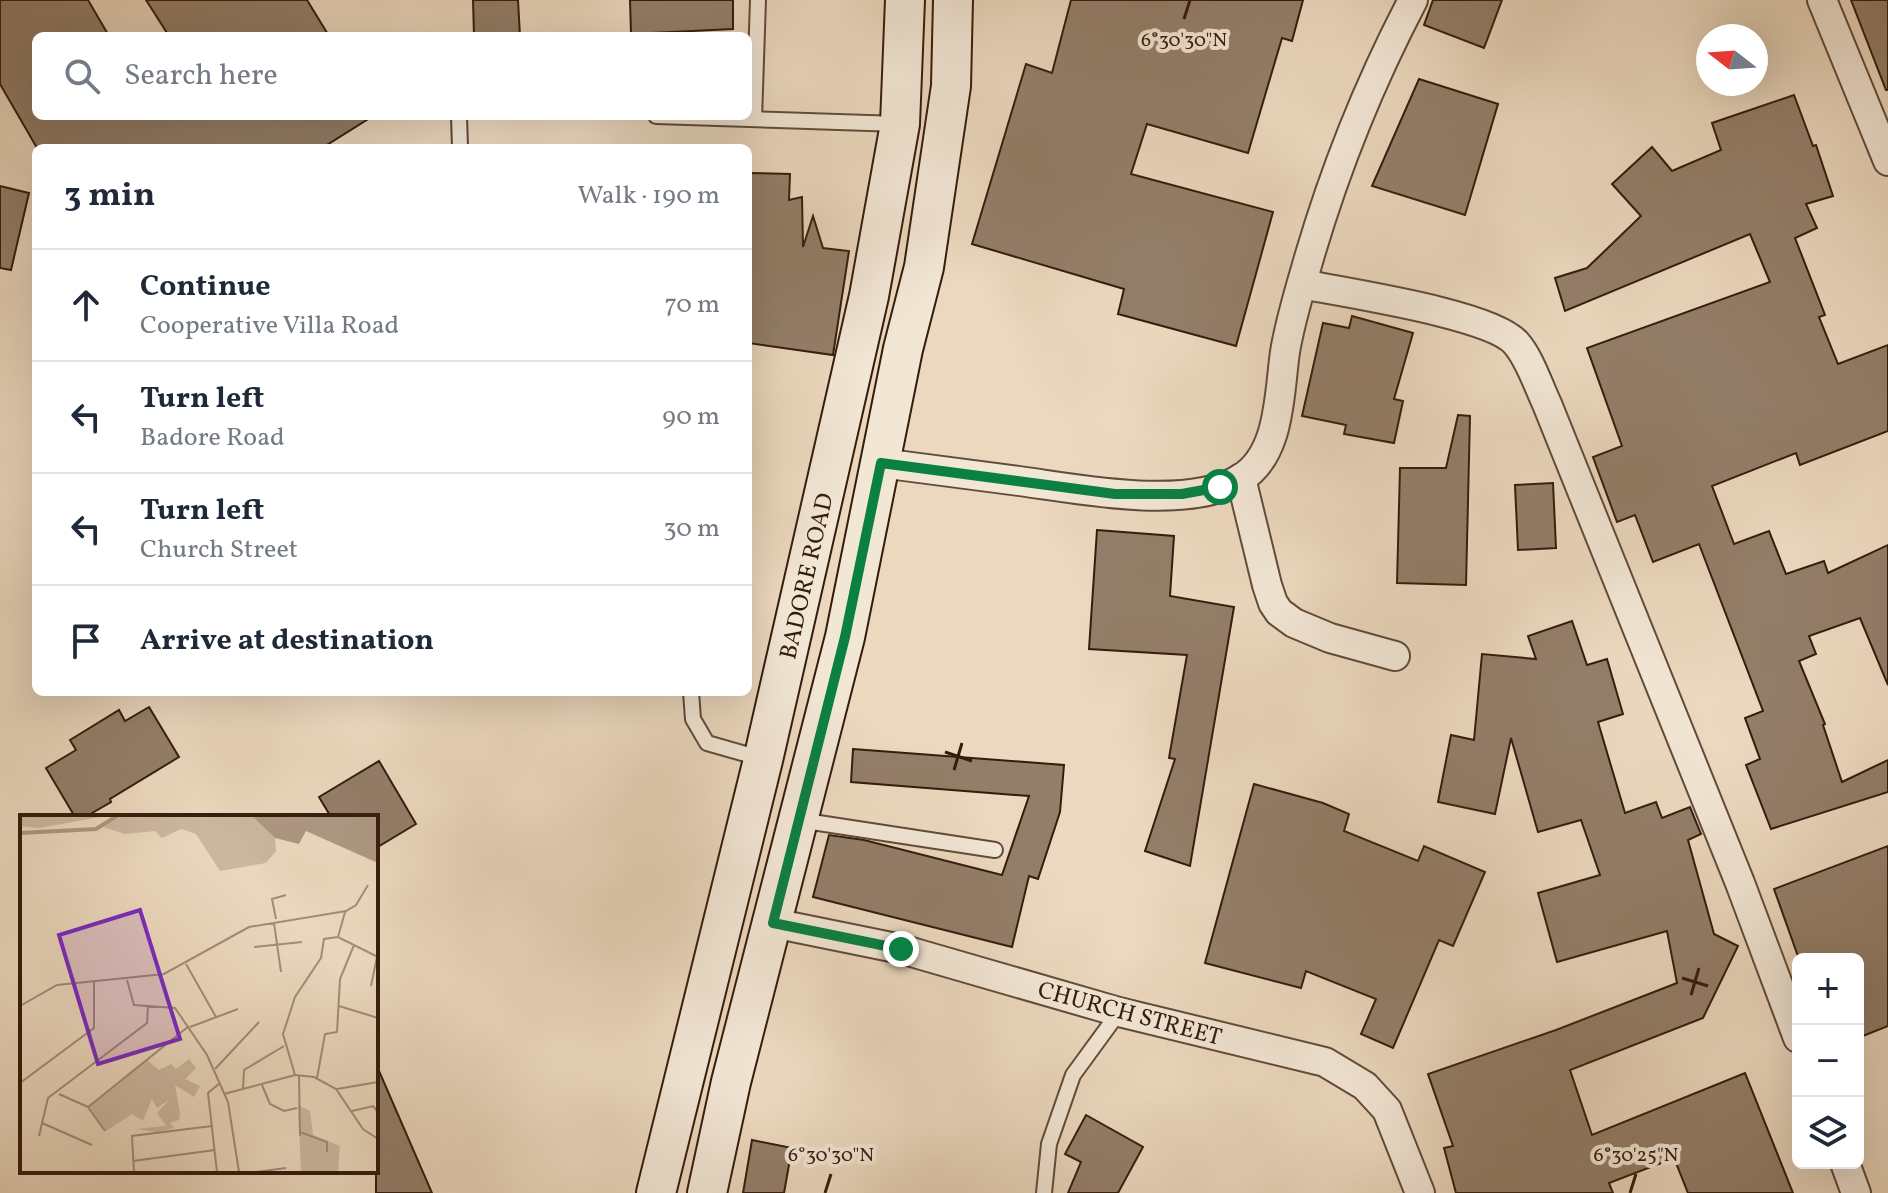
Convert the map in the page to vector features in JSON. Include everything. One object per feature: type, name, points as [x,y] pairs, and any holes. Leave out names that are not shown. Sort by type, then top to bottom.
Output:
[{"type":"main road","name":"BADORE ROAD","points":[[656,1193],[763,760],[844,412],[900,124],[905,0]]},
{"type":"main road","name":"BADORE ROAD","points":[[707,1193],[731,1082],[845,637],[903,349],[924,267],[951,86],[953,0]]},
{"type":"main road","points":[[893,168],[939,174]]},
{"type":"street","points":[[881,463],[1115,494],[1202,492],[1241,478],[1267,446],[1278,414],[1286,350],[1324,207],[1395,33],[1413,0]]},
{"type":"street","points":[[1822,0],[1888,161]]},
{"type":"street","points":[[1302,284],[1471,320],[1506,334],[1518,345],[1558,431],[1740,883],[1793,1025]]},
{"type":"street","points":[[1241,478],[1273,603],[1279,612],[1294,623],[1330,638],[1395,656]]},
{"type":"street","name":"CHURCH STREET","points":[[773,923],[901,949],[1119,1012],[1325,1062],[1365,1086],[1387,1110],[1420,1193]]},
{"type":"street","points":[[1847,1169],[1856,1193]]},
{"type":"lane","points":[[758,0],[754,119],[900,124]]},
{"type":"lane","points":[[459,120],[460,144]]},
{"type":"lane","points":[[691,696],[693,719],[707,743],[763,760]]},
{"type":"lane","points":[[799,820],[995,850]]},
{"type":"lane","points":[[1044,1193],[1049,1144],[1073,1075],[1119,1012]]},
{"type":"building","points":[[0,0],[88,0],[107,32],[32,32],[32,120],[367,120],[328,144],[35,144],[0,84]]},
{"type":"building","points":[[146,0],[307,0],[327,32],[166,32]]},
{"type":"building","points":[[473,0],[518,0],[520,32],[474,32]]},
{"type":"building","points":[[630,0],[733,0],[733,29],[631,32]]},
{"type":"building","points":[[1071,0],[1303,0],[1292,41],[1282,38],[1248,153],[1147,124],[1131,174],[1273,212],[1236,346],[1118,314],[1124,289],[972,244],[1026,64],[1052,73]]},
{"type":"building","points":[[1433,0],[1502,0],[1484,48],[1424,25]]},
{"type":"building","points":[[1851,0],[1888,0],[1888,90],[1886,90]]},
{"type":"building","points":[[1419,79],[1498,104],[1465,215],[1372,186]]},
{"type":"building","points":[[1794,95],[1813,146],[1816,145],[1833,196],[1806,204],[1817,228],[1795,238],[1825,315],[1819,317],[1838,364],[1888,345],[1888,431],[1800,465],[1796,453],[1712,486],[1734,544],[1769,531],[1786,574],[1824,561],[1828,573],[1888,545],[1888,685],[1860,618],[1809,636],[1816,654],[1799,661],[1825,724],[1842,782],[1888,760],[1888,792],[1771,829],[1746,765],[1760,759],[1745,718],[1763,711],[1699,544],[1653,562],[1635,515],[1617,522],[1593,457],[1622,446],[1587,348],[1770,282],[1750,234],[1565,311],[1555,278],[1587,268],[1641,216],[1612,184],[1652,147],[1672,171],[1721,150],[1712,123]]},
{"type":"building","points":[[752,173],[790,174],[789,200],[802,197],[803,247],[813,216],[823,248],[849,251],[833,355],[752,344]]},
{"type":"building","points":[[0,186],[29,193],[11,270],[0,268]]},
{"type":"building","points":[[1352,316],[1413,333],[1394,399],[1403,401],[1394,443],[1344,434],[1346,425],[1302,416],[1323,323],[1349,328]]},
{"type":"building","points":[[1458,415],[1470,416],[1466,585],[1397,583],[1400,468],[1446,468]]},
{"type":"building","points":[[1553,483],[1556,548],[1518,550],[1515,485]]},
{"type":"building","points":[[1097,530],[1174,536],[1170,596],[1234,607],[1190,866],[1145,851],[1175,759],[1169,758],[1187,655],[1089,649]]},
{"type":"building","points":[[1572,621],[1587,665],[1607,659],[1623,714],[1598,722],[1625,813],[1656,802],[1662,818],[1690,807],[1701,834],[1688,840],[1714,934],[1738,946],[1703,1018],[1570,1070],[1592,1135],[1745,1073],[1793,1193],[1688,1193],[1674,1158],[1609,1183],[1613,1193],[1456,1193],[1444,1148],[1453,1146],[1428,1074],[1556,1030],[1677,983],[1667,931],[1557,962],[1538,893],[1600,875],[1581,820],[1538,832],[1511,738],[1495,814],[1438,802],[1451,735],[1474,740],[1482,654],[1536,659],[1528,636]]},
{"type":"building","points":[[149,707],[179,757],[88,815],[74,815],[46,768],[76,750],[70,740],[119,710],[125,721]]},
{"type":"building","points":[[853,749],[1064,765],[1060,812],[1038,879],[1029,876],[1012,947],[813,897],[829,835],[864,840],[1002,875],[1029,796],[851,782]]},
{"type":"building","points":[[379,761],[416,824],[378,847],[378,815],[330,815],[319,797]]},
{"type":"building","points":[[1254,784],[1323,803],[1349,814],[1344,831],[1418,861],[1424,846],[1485,872],[1453,946],[1439,940],[1393,1048],[1361,1034],[1376,999],[1306,971],[1301,988],[1205,963]]},
{"type":"building","points":[[1888,846],[1888,1026],[1864,1036],[1864,953],[1797,953],[1774,889]]},
{"type":"building","points":[[378,1069],[432,1193],[376,1193],[378,1173]]},
{"type":"building","points":[[1086,1115],[1143,1147],[1118,1193],[1068,1193],[1081,1162],[1065,1154]]},
{"type":"building","points":[[752,1140],[792,1148],[784,1193],[743,1193]]},
{"type":"route","points":[[901,949],[773,923],[845,637],[881,463],[1115,494],[1182,494],[1220,487]]}]
